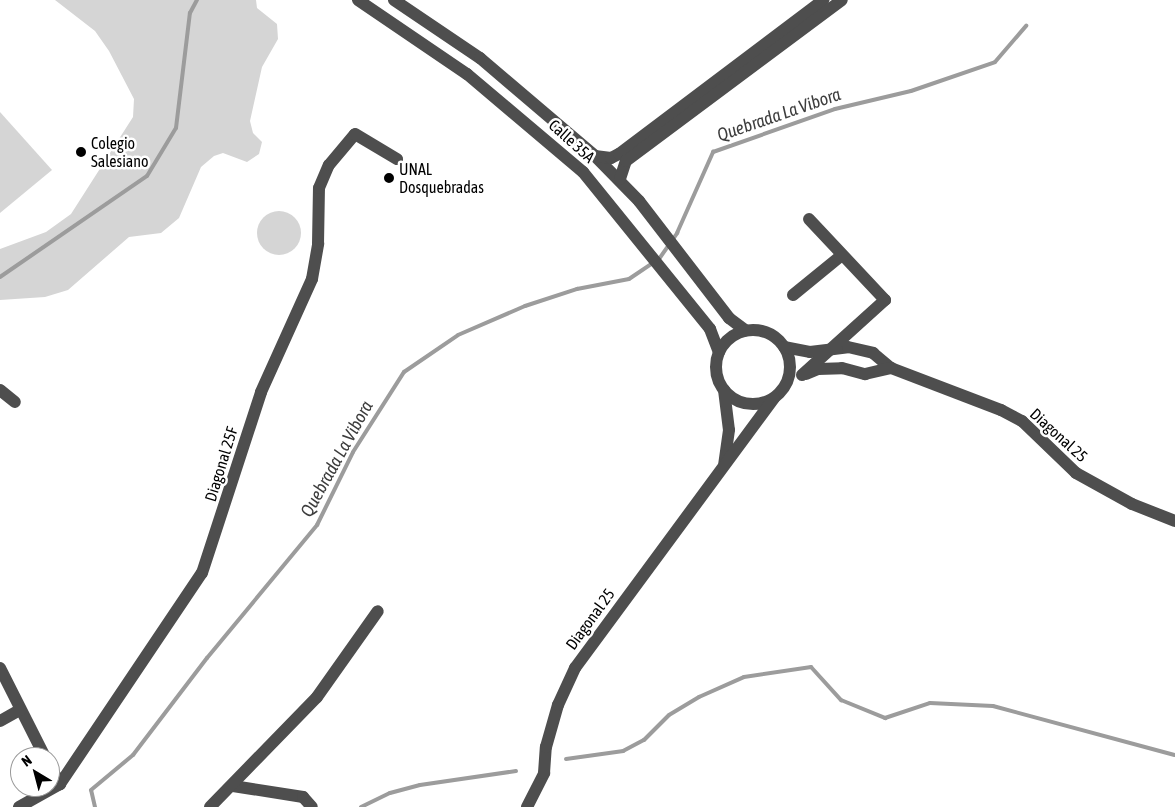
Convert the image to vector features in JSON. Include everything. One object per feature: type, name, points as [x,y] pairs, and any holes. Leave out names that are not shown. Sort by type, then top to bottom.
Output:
[{"type":"street","name":"Calle 35A","points":[[358,0],[467,74],[552,143],[583,172],[620,214],[710,329],[719,352]]},
{"type":"street","name":"Calle 35A","points":[[394,0],[480,58],[620,179],[729,318],[746,331]]},
{"type":"street","points":[[595,156],[611,158],[619,154],[823,0]]},
{"type":"street","points":[[620,179],[626,161],[842,0]]},
{"type":"street","name":"Diagonal 25F","points":[[60,784],[202,573],[258,400],[312,278],[318,244],[319,188],[329,165],[355,134],[398,159]]},
{"type":"street","points":[[802,375],[827,350],[885,300],[809,219]]},
{"type":"street","points":[[793,295],[842,255]]},
{"type":"street","points":[[746,331],[768,334],[784,348],[790,369],[778,394],[753,404],[736,400],[724,390],[716,372],[719,352],[726,342],[746,331]]},
{"type":"street","name":"Diagonal 25","points":[[784,348],[827,350],[848,347],[873,353],[891,368],[1001,410],[1022,421],[1076,473],[1132,504],[1175,521]]},
{"type":"street","name":"Diagonal 25","points":[[527,807],[544,773],[558,705],[575,668],[778,394],[802,375],[818,369],[842,368],[864,374],[891,368]]},
{"type":"street","points":[[0,390],[15,402]]},
{"type":"street","name":"Diagonal 25","points":[[722,471],[729,430],[724,390]]},
{"type":"street","points":[[210,807],[233,786],[317,697],[378,611]]},
{"type":"street","points":[[0,668],[40,747]]},
{"type":"street","points":[[0,721],[20,710]]},
{"type":"street","points":[[233,786],[303,798],[312,807]]},
{"type":"street","name":"Diagonal 25F","points":[[19,807],[37,797]]},
{"type":"shaded area","points":[[55,0],[256,0],[257,8],[277,24],[278,39],[262,67],[250,121],[253,133],[262,142],[259,154],[247,162],[223,153],[214,156],[201,167],[179,218],[161,233],[129,237],[68,290],[45,297],[0,300],[0,249],[46,232],[71,214],[133,117],[134,99],[109,51],[95,31]]},
{"type":"shaded area","points":[[0,112],[52,170],[0,213]]},
{"type":"shaded area","points":[[279,211],[291,215],[297,221],[301,233],[297,245],[291,251],[279,255],[267,251],[261,245],[257,233],[261,221],[267,215]]},
{"type":"waterway","points":[[0,277],[147,176],[176,128],[190,13],[197,0]]},
{"type":"waterway","name":"Quebrada La Vibora","points":[[95,807],[91,790],[133,755],[207,658],[317,525],[353,452],[404,372],[458,335],[525,306],[577,289],[629,279],[659,259],[677,233],[713,152],[835,109],[911,91],[995,62],[1026,26]]},
{"type":"waterway","points":[[566,759],[623,751],[644,740],[669,715],[699,697],[744,677],[811,667],[841,700],[885,718],[930,703],[993,706],[1175,755]]},
{"type":"waterway","points":[[361,807],[390,793],[420,785],[516,771]]},
{"type":"place","name":"Colegio Salesiano","points":[[81,152]]},
{"type":"place","name":"UNAL Dosquebradas","points":[[389,178]]}]
